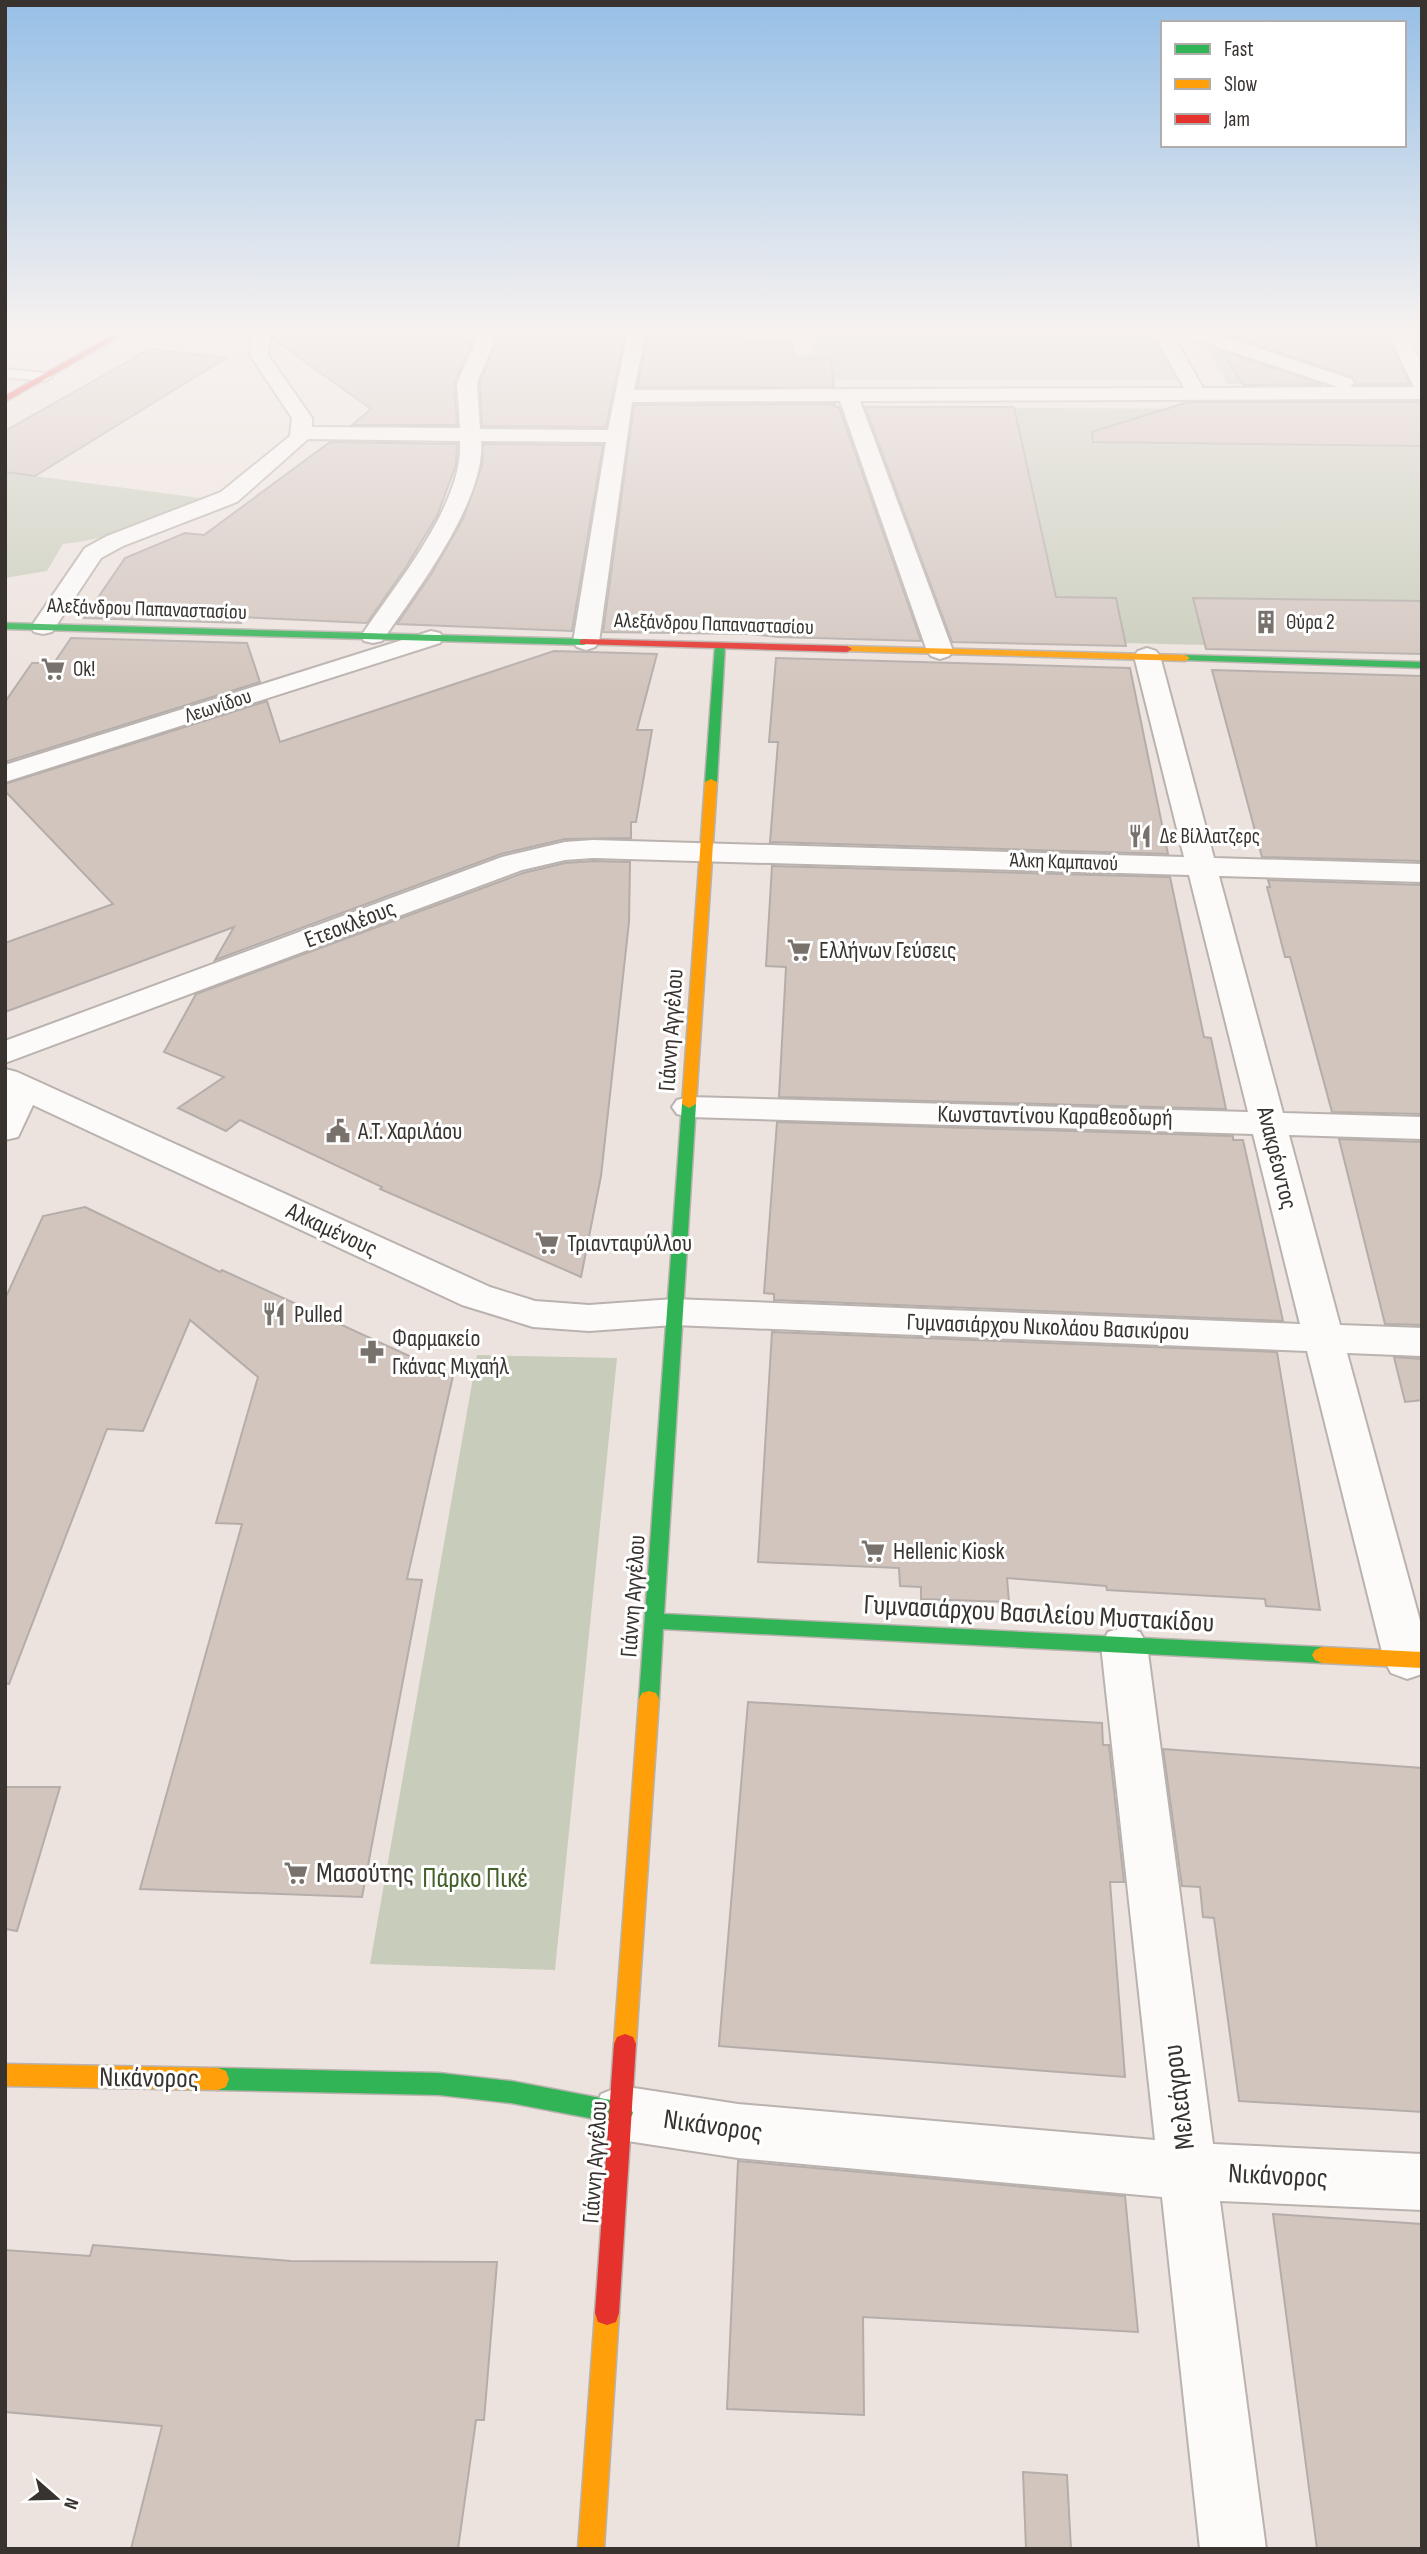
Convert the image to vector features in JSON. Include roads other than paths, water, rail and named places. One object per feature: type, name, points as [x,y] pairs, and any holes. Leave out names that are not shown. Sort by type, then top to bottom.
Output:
[{"type":"street","points":[[43,627],[93,553],[115,541],[229,496],[286,451]]},
{"type":"street","points":[[373,636],[451,518],[472,458],[472,451]]},
{"type":"street","points":[[586,642],[615,451]]},
{"type":"street","points":[[868,451],[940,651]]},
{"type":"street","name":"Αλεξάνδρου Παπαναστασίου","points":[[5,626],[1422,665]]},
{"type":"street","name":"Λεωνίδου","points":[[5,774],[431,638]]},
{"type":"street","name":"Γιάννη Αγγέλου","points":[[591,2549],[720,646]]},
{"type":"street","name":"Ανακρέοντος","points":[[1147,656],[1324,1339],[1414,1660]]},
{"type":"street","name":"Ετεοκλέους","points":[[5,1053],[526,859],[565,850],[706,851]]},
{"type":"street","name":"Άλκη Καμπανού","points":[[706,851],[1422,873]]},
{"type":"street","points":[[5,1129],[15,1083]]},
{"type":"street","name":"Αλκαμένους","points":[[15,1083],[475,1296],[533,1314],[589,1318],[674,1312]]},
{"type":"street","name":"Κωνσταντίνου Καραθεοδωρή","points":[[689,1107],[1422,1128]]},
{"type":"street","name":"Γυμνασιάρχου Νικολάου Βασικύρου","points":[[674,1312],[1422,1342]]},
{"type":"street","name":"Γυμνασιάρχου Βασιλείου Μυστακίδου","points":[[654,1621],[1414,1660]]},
{"type":"street","name":"Μελεάγρου","points":[[1124,1645],[1233,2549]]},
{"type":"street","name":"Νικάνορος","points":[[5,2075],[439,2084],[511,2092],[738,2131],[1188,2171],[1422,2182]]},
{"type":"place","name":"Θύρα 2","points":[[1266,622]]},
{"type":"place","name":"Ok!","points":[[53,669]]},
{"type":"place","name":"Δε Βίλλατζερς","points":[[1140,836]]},
{"type":"place","name":"Ελλήνων Γεύσεις","points":[[799,950]]},
{"type":"place","name":"Α.Τ. Χαριλάου","points":[[338,1131]]},
{"type":"place","name":"Τριανταφύλλου","points":[[547,1243]]},
{"type":"place","name":"Pulled","points":[[274,1314]]},
{"type":"place","name":"Φαρμακείο Γκάνας Μιχαήλ","points":[[372,1352]]},
{"type":"place","name":"Hellenic Kiosk","points":[[873,1551]]},
{"type":"place","name":"Μασούτης","points":[[296,1873]]},
{"type":"park label","name":"Πάρκο Πικέ","points":[[475,1878]]}]
